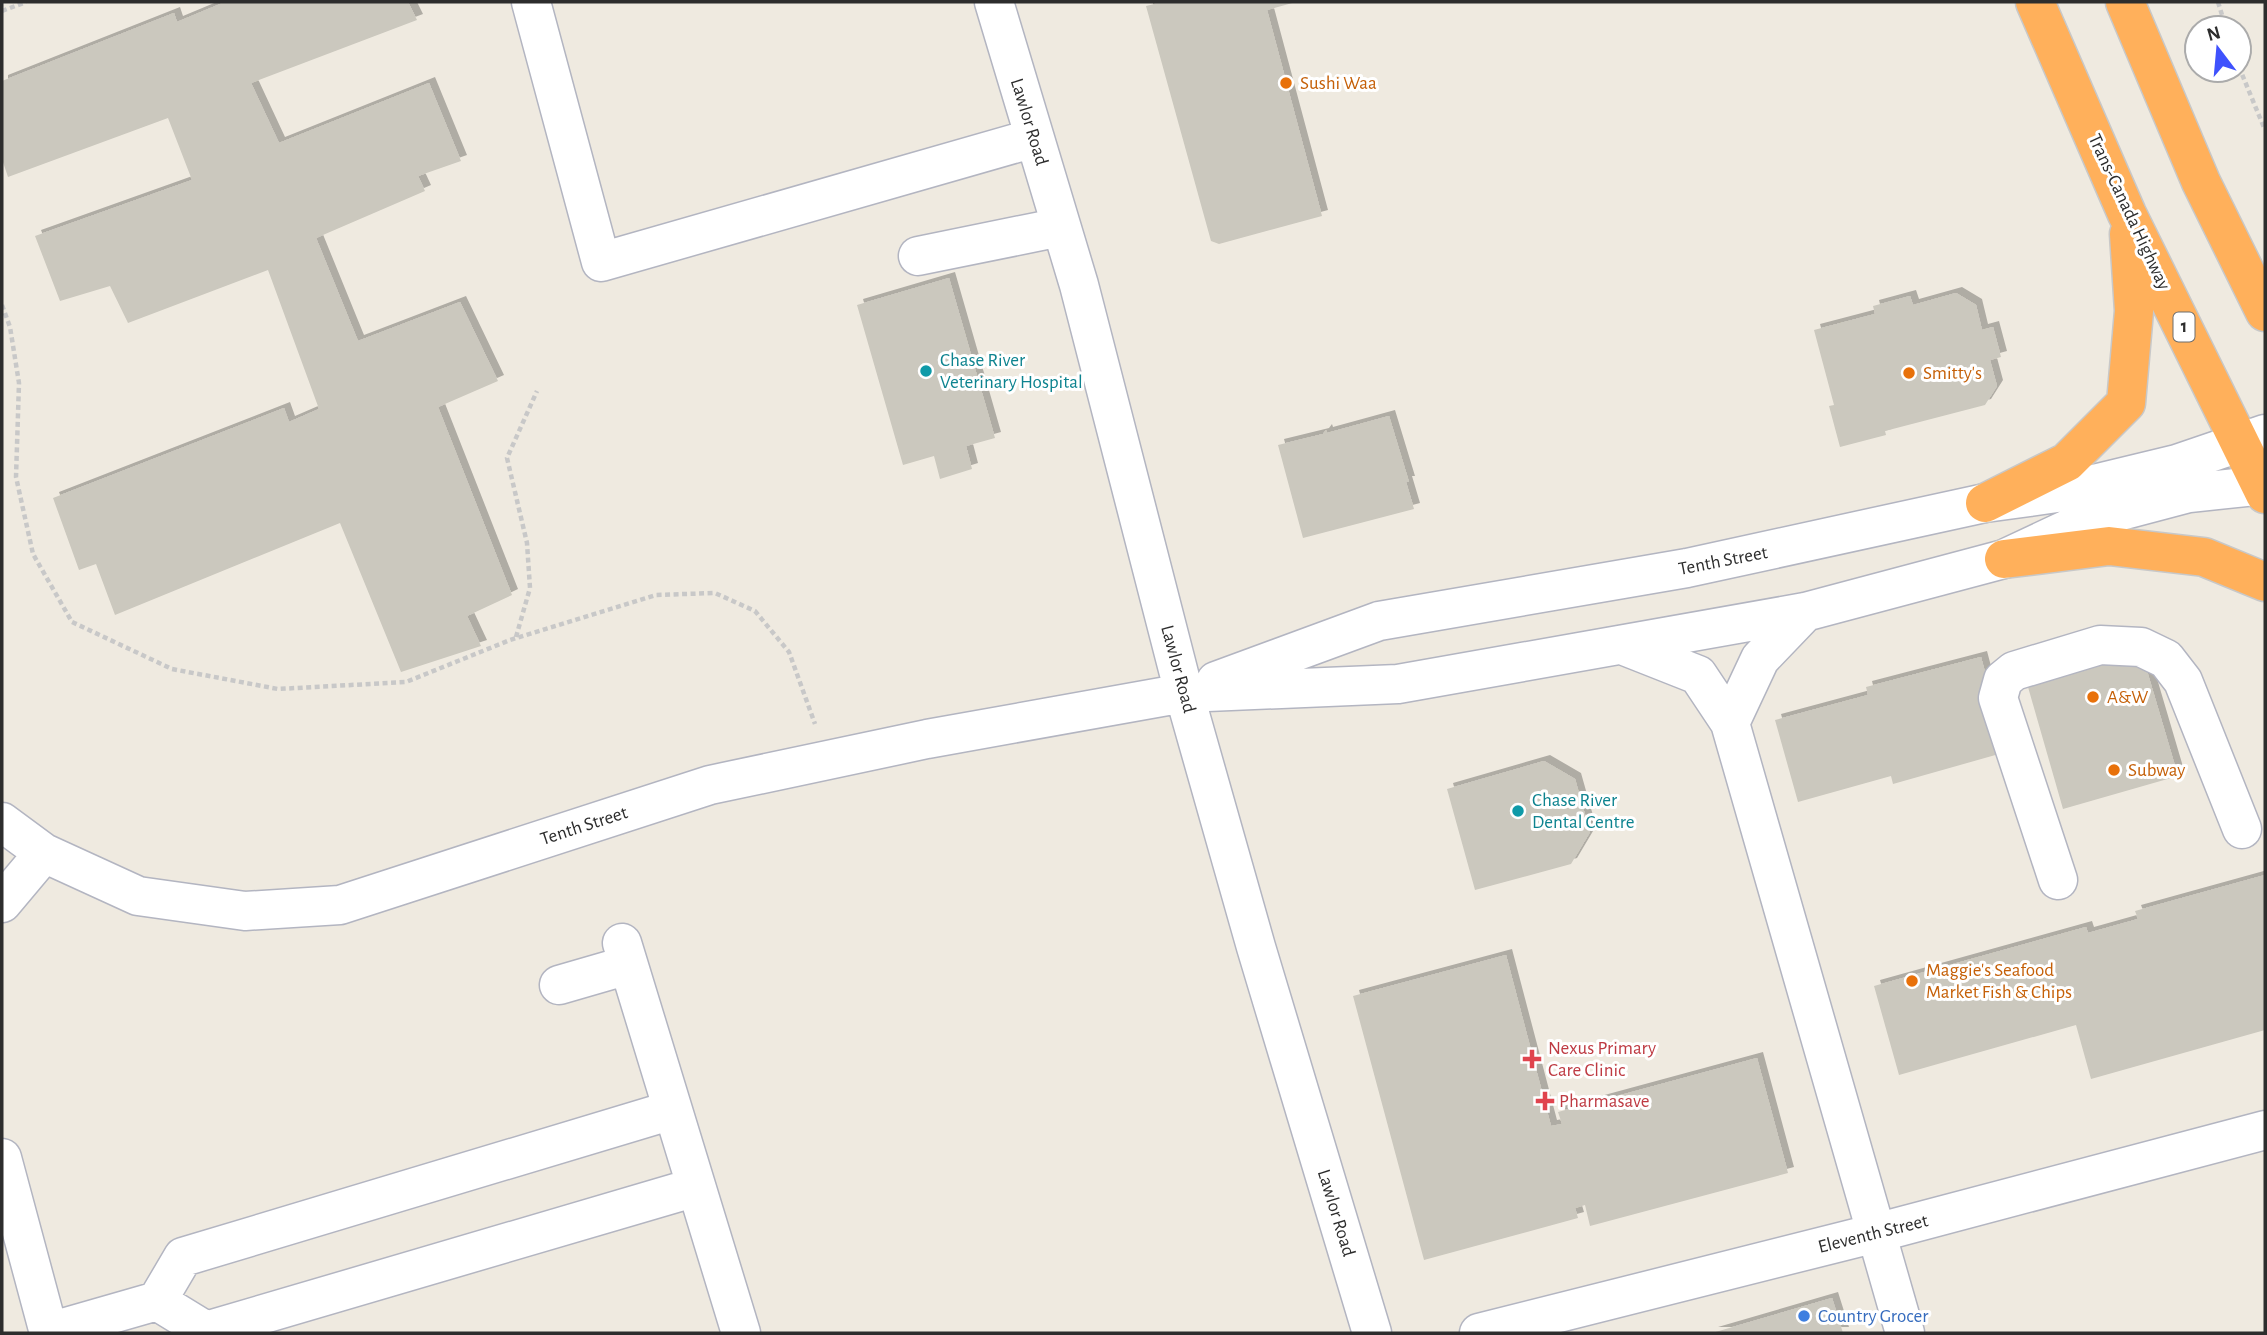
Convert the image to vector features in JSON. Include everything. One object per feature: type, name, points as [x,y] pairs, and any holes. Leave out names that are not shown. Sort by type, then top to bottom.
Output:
[{"type":"highway","name":"Trans-Canada Highway","points":[[2035,2],[2127,214],[2212,382],[2251,437],[2264,489]]},
{"type":"highway","points":[[2125,2],[2201,182],[2265,312]]},
{"type":"highway","points":[[2201,182],[2265,257]]},
{"type":"highway","points":[[1985,503],[2067,462],[2126,403],[2134,311],[2127,214]]},
{"type":"highway","points":[[2004,559],[2109,546],[2204,557],[2265,582]]},
{"type":"street","points":[[531,2],[601,262],[1034,138]]},
{"type":"street","name":"Lawlor Road","points":[[993,2],[1062,227],[1184,693],[1372,1333]]},
{"type":"street","points":[[918,256],[1062,227]]},
{"type":"street","name":"Tenth Street","points":[[1184,693],[1379,621],[1687,568],[1985,503],[2057,493],[2177,464],[2251,437]]},
{"type":"street","name":"Tenth Street","points":[[2,822],[44,853],[138,896],[244,911],[340,905],[710,785],[1184,693],[1398,684],[1805,612],[2004,559],[2087,520],[2189,492],[2264,489]]},
{"type":"street","points":[[1730,723],[1760,659],[1805,612]]},
{"type":"street","points":[[1622,645],[1698,675],[1730,723],[1905,1333]]},
{"type":"street","points":[[2058,880],[1998,698],[2003,680],[2014,671],[2100,645],[2141,647],[2166,659],[2183,681],[2242,829]]},
{"type":"street","points":[[2,903],[44,853]]},
{"type":"street","points":[[559,985],[625,954],[741,1333]]},
{"type":"street","points":[[2,1157],[49,1333],[157,1301],[183,1257],[672,1110]]},
{"type":"street","name":"Eleventh Street","points":[[1479,1333],[1876,1233],[2265,1130]]},
{"type":"street","points":[[157,1301],[206,1331],[696,1187]]},
{"type":"path","points":[[2,11],[26,2]]},
{"type":"path","points":[[2246,84],[2265,130]]},
{"type":"path","points":[[2,305],[10,327],[19,383],[16,477],[33,554],[72,622],[172,668],[278,689],[406,682],[516,638],[656,595],[715,593],[755,611],[789,652],[828,760]]},
{"type":"path","points":[[516,638],[530,587],[527,543],[507,458],[537,391]]},
{"type":"building","points":[[225,2],[408,2],[417,20],[251,83],[279,143],[429,83],[461,161],[418,176],[425,191],[316,238],[358,341],[460,302],[498,381],[438,407],[512,595],[467,616],[481,646],[401,672],[340,523],[115,615],[96,564],[79,570],[53,498],[284,408],[289,422],[319,409],[268,270],[128,323],[110,286],[60,301],[35,236],[192,180],[168,118],[8,177],[2,159],[2,81],[174,13],[177,22]]},
{"type":"building","points":[[1163,2],[1296,2],[1267,10],[1322,216],[1219,244],[1211,241],[1146,6]]},
{"type":"building","name":"Chase River Veterinary Hospital","points":[[949,278],[995,438],[966,446],[972,469],[940,479],[934,456],[903,465],[857,305]]},
{"type":"building","name":"Smitty's","points":[[1956,293],[1976,305],[1982,330],[1993,327],[2001,357],[1990,360],[1997,386],[1985,405],[1885,431],[1886,435],[1840,447],[1829,406],[1834,405],[1814,330],[1875,314],[1873,306],[1910,296],[1913,305]]},
{"type":"building","points":[[1389,416],[1409,482],[1406,482],[1414,509],[1303,538],[1278,445],[1323,434],[1326,430],[1327,433]]},
{"type":"building","points":[[2142,654],[2178,776],[2063,809],[2028,687]]},
{"type":"building","points":[[1981,657],[2006,752],[1893,784],[1891,776],[1798,802],[1775,720],[1868,695],[1866,687]]},
{"type":"building","name":"Chase River Dental Centre","points":[[1544,761],[1575,779],[1590,832],[1571,864],[1475,890],[1447,789]]},
{"type":"building","points":[[2265,875],[2265,1030],[2091,1079],[2076,1025],[1899,1075],[1874,986],[2086,927],[2088,933],[2138,919],[2135,911]]},
{"type":"building","points":[[1506,955],[1551,1126],[1562,1124],[1558,1112],[1757,1058],[1788,1173],[1590,1226],[1585,1205],[1575,1208],[1578,1218],[1424,1260],[1353,996]]},
{"type":"building","name":"Country Grocer","points":[[1832,1298],[1843,1333],[1712,1333]]},
{"type":"place","name":"Sushi Waa","points":[[1286,83]]},
{"type":"place","name":"Chase River Veterinary Hospital","points":[[926,371]]},
{"type":"place","name":"Smitty's","points":[[1909,373]]},
{"type":"place","name":"A&W","points":[[2093,697]]},
{"type":"place","name":"Subway","points":[[2114,770]]},
{"type":"place","name":"Chase River Dental Centre","points":[[1518,811]]},
{"type":"place","name":"Maggie's Seafood Market Fish & Chips","points":[[1912,981]]},
{"type":"place","name":"Nexus Primary Care Clinic","points":[[1532,1059]]},
{"type":"place","name":"Pharmasave","points":[[1545,1101]]},
{"type":"place","name":"Country Grocer","points":[[1804,1316]]}]
